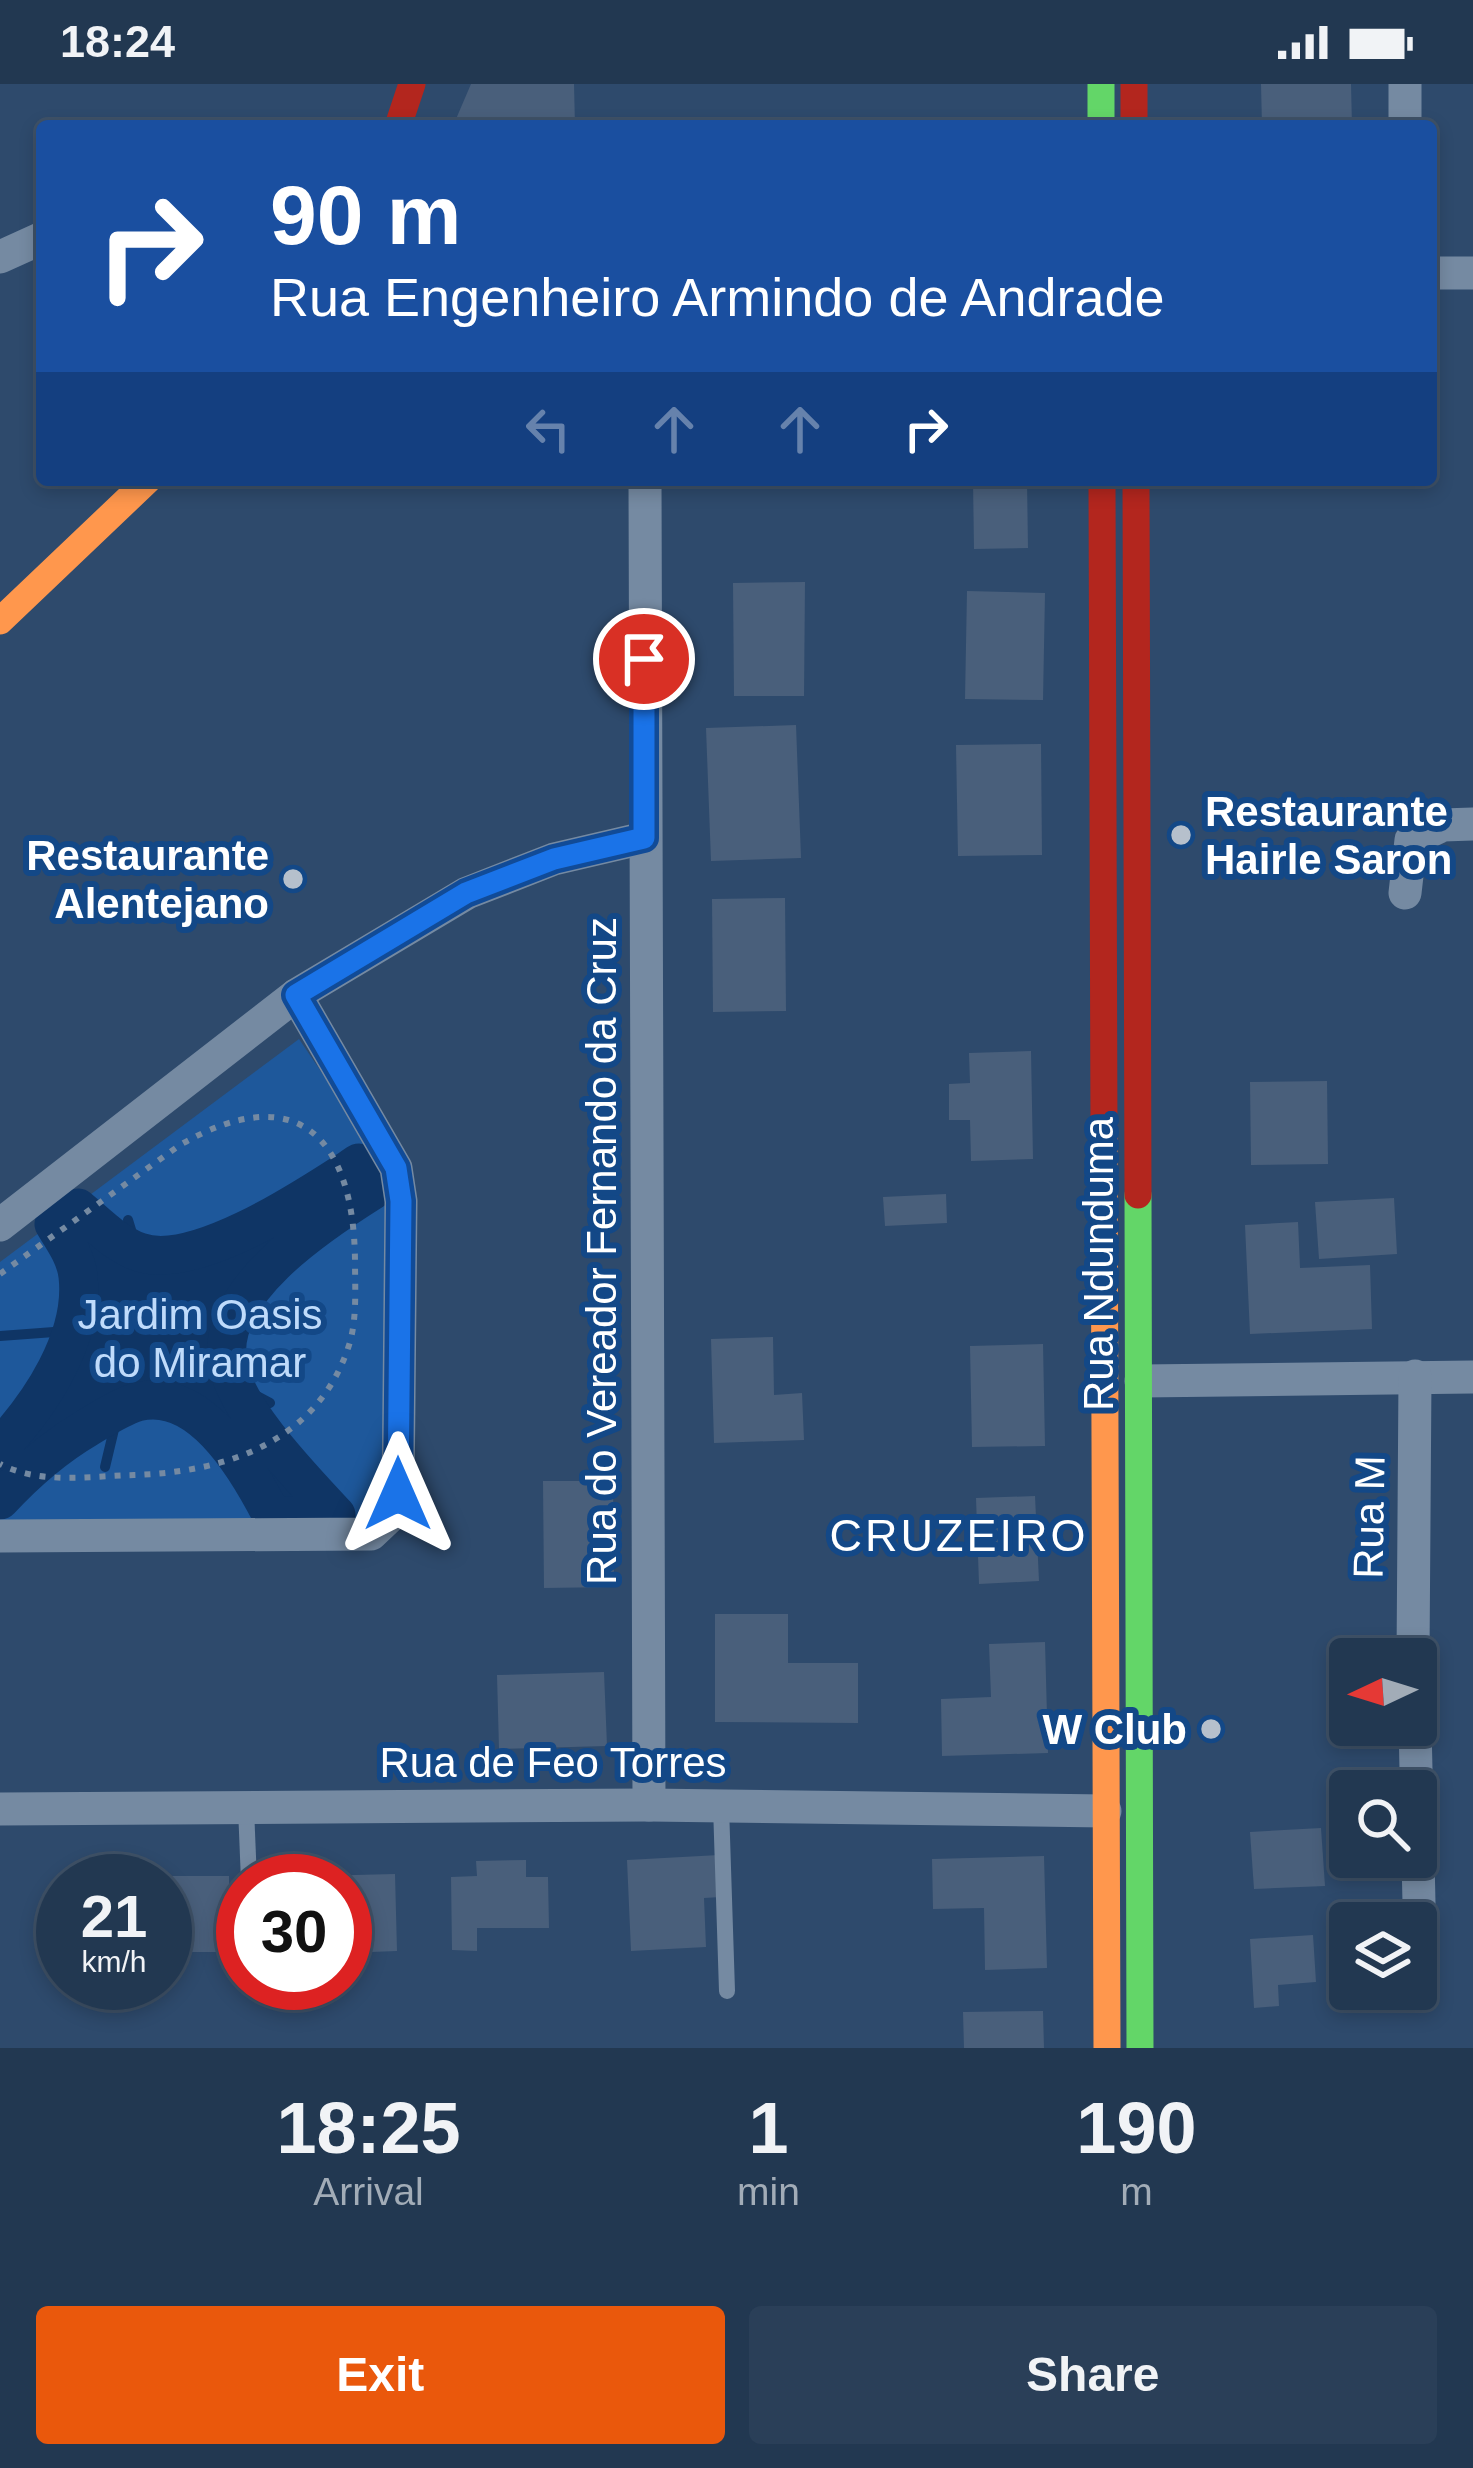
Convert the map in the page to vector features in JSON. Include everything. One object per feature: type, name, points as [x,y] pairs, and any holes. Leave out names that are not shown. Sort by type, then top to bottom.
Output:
[{"type":"main road","points":[[400,120],[412,84]]},
{"type":"main road","points":[[1101,84],[1101,120]]},
{"type":"main road","points":[[1134,84],[1134,120]]},
{"type":"main road","points":[[0,621],[142,486]]},
{"type":"main road","name":"Rua Ndunduma","points":[[1102,486],[1107,2048]]},
{"type":"main road","name":"Rua Ndunduma","points":[[1136,486],[1140,2048]]},
{"type":"street","points":[[1405,84],[1405,120]]},
{"type":"street","points":[[0,257],[36,241]]},
{"type":"street","points":[[1437,273],[1473,273]]},
{"type":"street","name":"Rua do Vereador Fernando da Cruz","points":[[645,486],[649,1805]]},
{"type":"street","points":[[1405,893],[1411,840],[1443,825],[1473,824]]},
{"type":"street","points":[[0,1225],[296,995],[466,893],[554,859],[644,838]]},
{"type":"street","points":[[0,1536],[371,1534],[389,1517],[398,1494],[401,1201],[396,1168],[296,995]]},
{"type":"street","name":"Rua M","points":[[1413,1638],[1415,1376]]},
{"type":"street","points":[[1141,1381],[1473,1377]]},
{"type":"street","points":[[1415,1746],[1419,1902]]},
{"type":"street","name":"Rua de Feo Torres","points":[[0,1809],[649,1805],[1105,1811]]},
{"type":"lane","points":[[721,1806],[727,1991]]},
{"type":"lane","points":[[246,1808],[248,1854]]},
{"type":"path","points":[[0,1274],[212,1126],[248,1117],[281,1118],[328,1145],[340,1166],[354,1216],[351,1339],[314,1412],[276,1442],[204,1469],[158,1474],[27,1474],[0,1464]]},
{"type":"green space","name":"Jardim Oasis do Miramar","points":[[299,1039],[350,1114],[389,1200],[382,1492],[368,1513],[350,1521],[0,1521],[0,1262]]},
{"type":"shaded area","points":[[359,1163],[373,1190],[275,1263],[237,1312],[228,1338],[228,1365],[244,1403],[273,1444],[336,1515],[272,1516],[220,1436],[182,1406],[160,1400],[131,1404],[75,1436],[40,1461],[0,1500],[0,1447],[38,1401],[66,1344],[75,1312],[78,1277],[71,1252],[54,1224],[78,1208],[114,1239],[139,1252],[191,1251],[253,1227]]},
{"type":"building","points":[[471,84],[574,84],[575,120],[456,120]]},
{"type":"building","points":[[1261,84],[1351,84],[1352,120],[1262,120]]},
{"type":"building","points":[[973,486],[1027,486],[1028,548],[974,549]]},
{"type":"building","points":[[805,582],[804,696],[734,696],[733,583]]},
{"type":"building","points":[[967,591],[1045,593],[1043,700],[965,699]]},
{"type":"building","points":[[796,725],[801,858],[711,861],[706,728]]},
{"type":"building","points":[[1041,744],[1042,855],[958,856],[956,745]]},
{"type":"building","points":[[785,898],[786,1011],[713,1012],[712,899]]},
{"type":"building","points":[[1031,1051],[1033,1159],[971,1161],[970,1120],[949,1120],[949,1084],[970,1083],[969,1053]]},
{"type":"building","points":[[1327,1081],[1328,1164],[1251,1165],[1250,1082]]},
{"type":"building","points":[[946,1194],[947,1223],[885,1226],[883,1197]]},
{"type":"building","points":[[1394,1198],[1397,1254],[1319,1259],[1315,1202]]},
{"type":"building","points":[[1298,1222],[1300,1268],[1370,1265],[1372,1329],[1250,1334],[1245,1225]]},
{"type":"building","points":[[773,1337],[774,1395],[802,1393],[804,1440],[714,1443],[711,1339]]},
{"type":"building","points":[[1043,1344],[1045,1446],[972,1447],[970,1346]]},
{"type":"building","points":[[543,1481],[613,1481],[614,1587],[544,1588]]},
{"type":"building","points":[[1035,1496],[1039,1581],[979,1584],[976,1498]]},
{"type":"building","points":[[715,1614],[788,1614],[788,1663],[858,1663],[858,1723],[715,1722]]},
{"type":"building","points":[[1045,1642],[1048,1753],[942,1756],[941,1699],[991,1697],[989,1644]]},
{"type":"building","points":[[604,1672],[607,1746],[499,1749],[497,1675]]},
{"type":"building","points":[[1321,1828],[1325,1886],[1254,1889],[1250,1832]]},
{"type":"building","points":[[719,1855],[721,1897],[704,1898],[706,1947],[631,1951],[627,1860]]},
{"type":"building","points":[[1044,1856],[1047,1968],[985,1970],[984,1908],[933,1909],[932,1859]]},
{"type":"building","points":[[526,1860],[526,1877],[548,1877],[549,1928],[477,1928],[477,1951],[452,1950],[451,1877],[477,1876],[476,1861]]},
{"type":"building","points":[[395,1874],[397,1951],[372,1952],[372,1875]]},
{"type":"building","points":[[192,1876],[216,1876],[216,1952],[192,1952]]},
{"type":"building","points":[[1313,1935],[1316,1982],[1278,1985],[1279,2006],[1254,2008],[1250,1939]]},
{"type":"building","points":[[1043,2011],[1044,2048],[964,2048],[963,2012]]},
{"type":"waterway","points":[[0,1447],[44,1391],[74,1323],[77,1269],[54,1224],[78,1208],[114,1239],[139,1252],[191,1251],[253,1227],[359,1163],[373,1190],[275,1263],[237,1312],[228,1338],[228,1365],[244,1403],[273,1444],[336,1515],[272,1516],[220,1436],[182,1406],[160,1400],[131,1404],[75,1436],[40,1461],[0,1500]]},
{"type":"waterway","points":[[235,1238],[262,1210]]},
{"type":"waterway","points":[[128,1220],[141,1263]]},
{"type":"waterway","points":[[0,1336],[81,1330]]},
{"type":"waterway","points":[[225,1379],[270,1403]]},
{"type":"waterway","points":[[105,1467],[121,1400]]},
{"type":"traffic: fast","points":[[1101,84],[1101,120]]},
{"type":"traffic: fast","points":[[1138,1195],[1140,2048]]},
{"type":"traffic: slow","points":[[0,621],[142,486]]},
{"type":"traffic: slow","points":[[1104,1136],[1107,2048]]},
{"type":"traffic: jam","points":[[400,120],[412,84]]},
{"type":"traffic: jam","points":[[1134,84],[1134,120]]},
{"type":"traffic: jam","points":[[1102,486],[1104,1136]]},
{"type":"traffic: jam","points":[[1136,486],[1138,1195]]},
{"type":"place","name":"Restaurante Hairle Saron","points":[[1181,835]]},
{"type":"place","name":"Restaurante Alentejano","points":[[293,879]]},
{"type":"place","name":"W Club","points":[[1211,1729]]},
{"type":"district","name":"CRUZEIRO","points":[[959,1535]]},
{"type":"route","points":[[398,1494],[401,1201],[396,1168],[296,995],[466,893],[554,859],[644,838],[644,659]]}]
